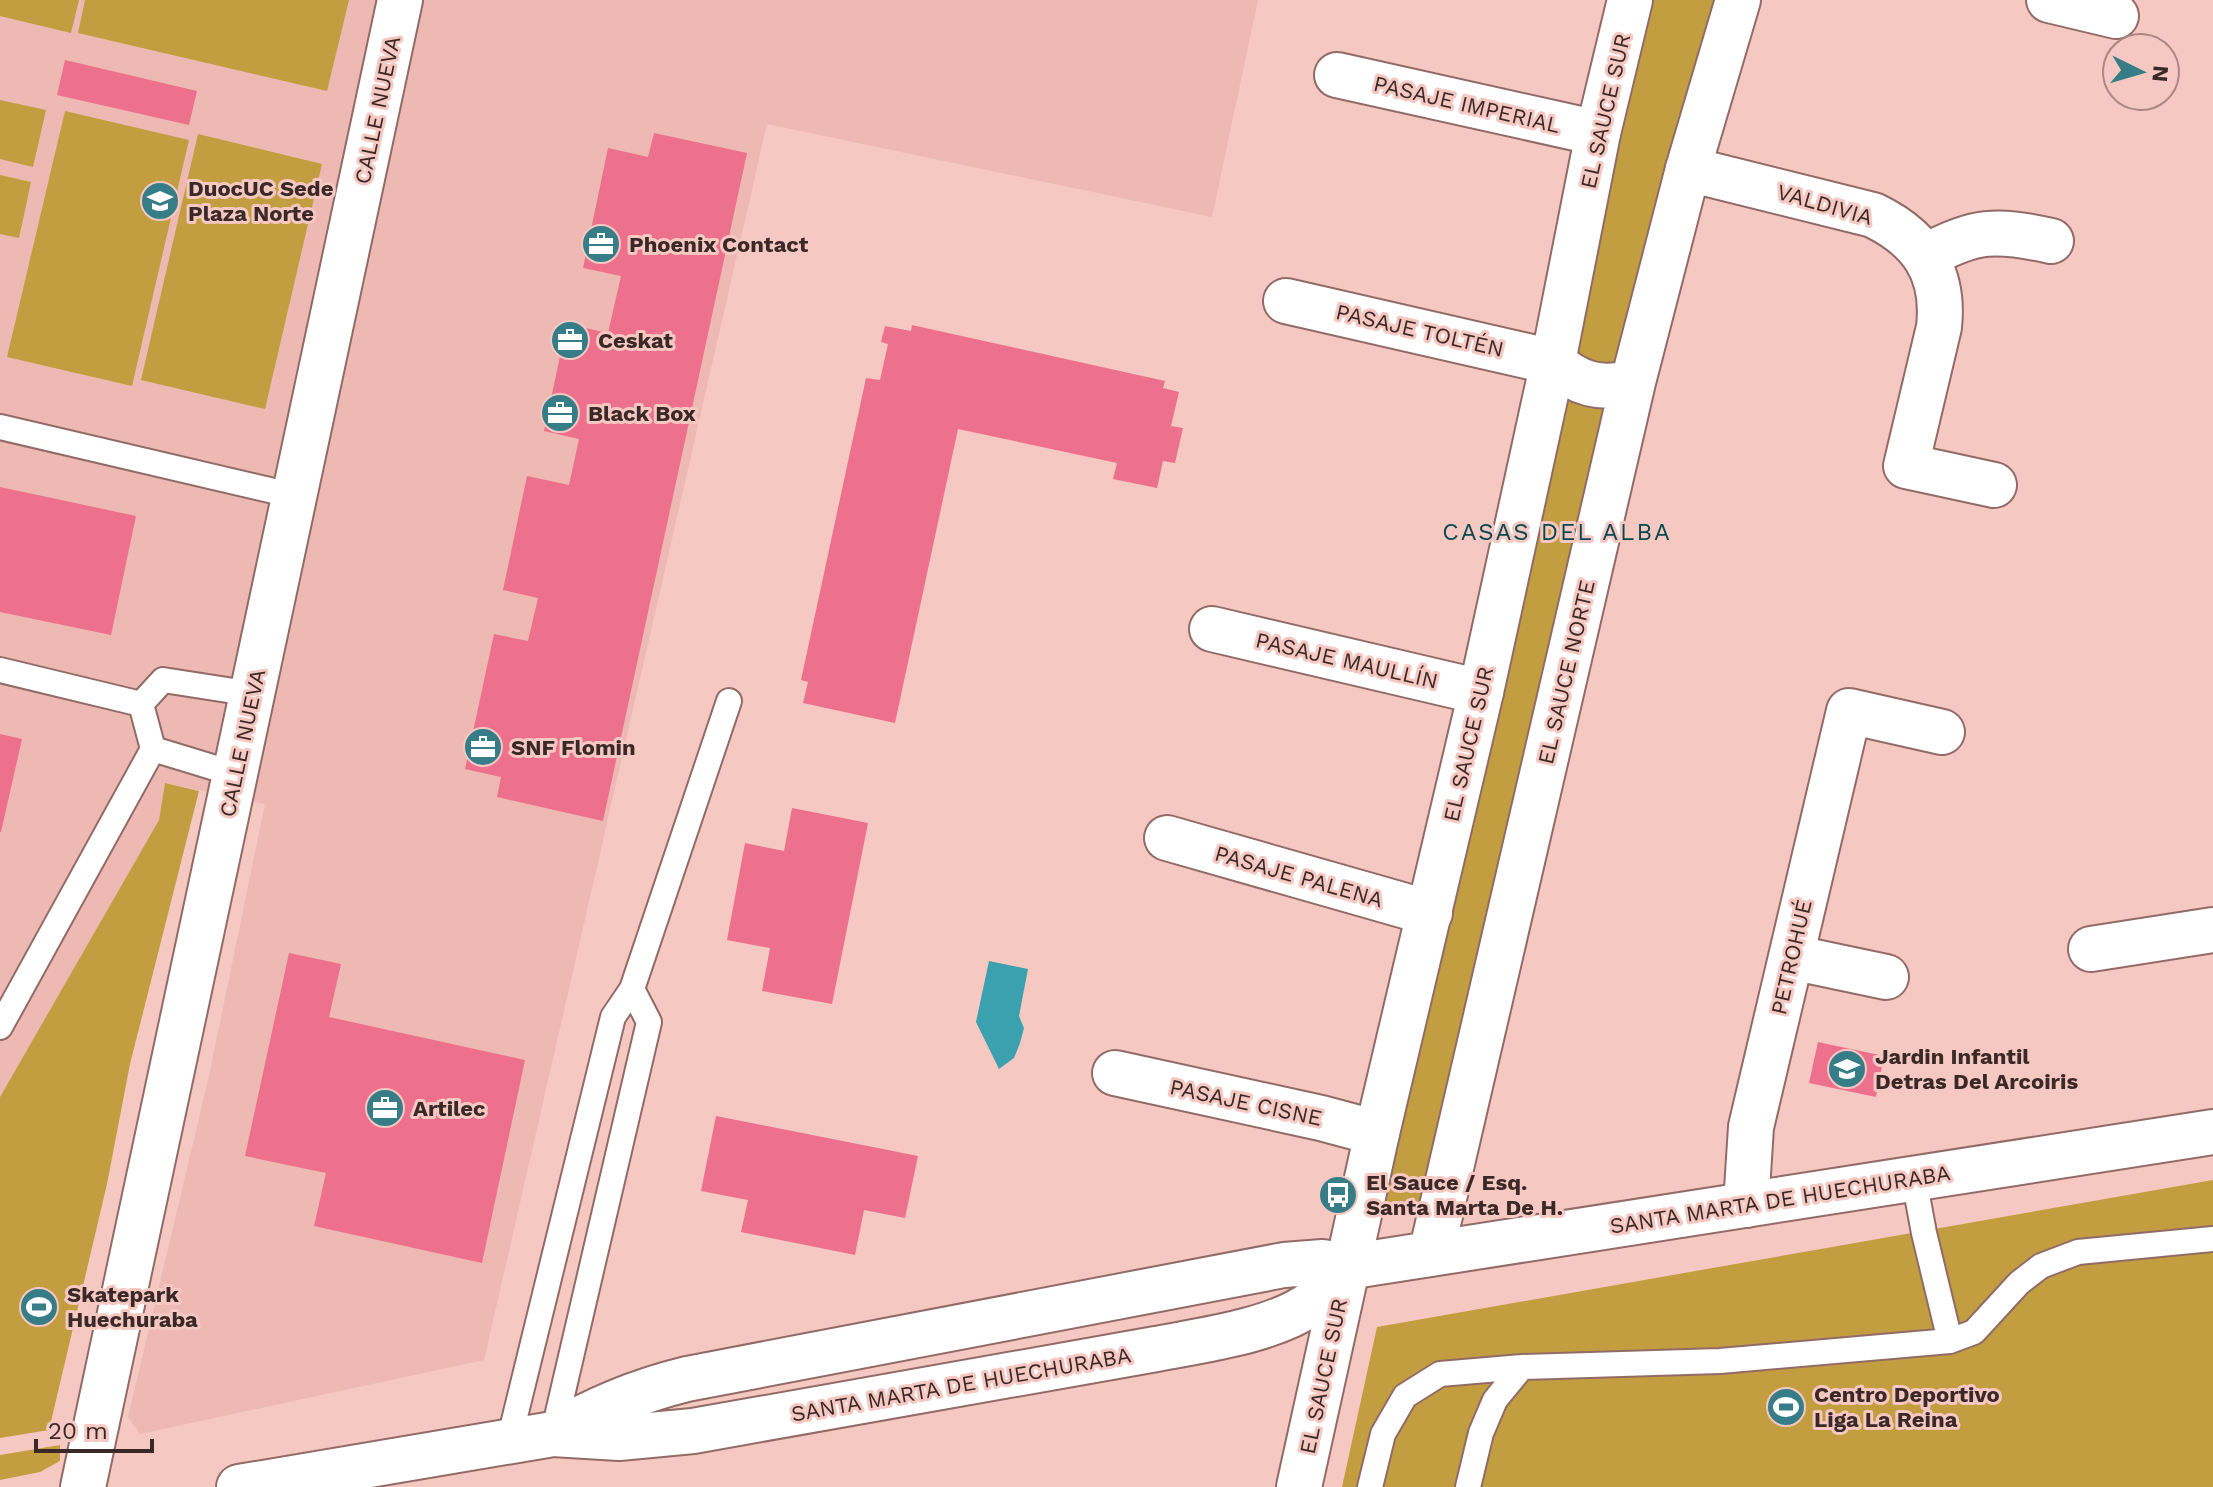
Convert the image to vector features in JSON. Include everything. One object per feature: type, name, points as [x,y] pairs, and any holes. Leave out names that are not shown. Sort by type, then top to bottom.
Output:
[{"type":"street","name":"CALLE NUEVA","points":[[83,1487],[400,0]]},
{"type":"street","name":"EL SAUCE SUR","points":[[1299,1487],[1377,1133],[1481,692],[1553,362],[1598,133],[1630,0]]},
{"type":"street","name":"EL SAUCE NORTE","points":[[1431,1254],[1633,382],[1688,169],[1738,0]]},
{"type":"street","points":[[2049,0],[2116,16]]},
{"type":"street","name":"PASAJE IMPERIAL","points":[[1337,75],[1598,133]]},
{"type":"street","name":"VALDIVIA","points":[[1688,169],[1873,215],[1891,223],[1907,236],[1925,257],[1939,287],[1941,307],[1906,466],[1994,485]]},
{"type":"street","points":[[1925,257],[1958,240],[1989,232],[2051,241]]},
{"type":"street","name":"PASAJE TOLTÉN","points":[[1286,301],[1506,349],[1553,362],[1564,372],[1589,384],[1603,387],[1633,382]]},
{"type":"street","name":"PASAJE MAULLÍN","points":[[1212,629],[1481,692]]},
{"type":"street","name":"PETROHUÉ","points":[[1746,1205],[1751,1127],[1849,711],[1942,732]]},
{"type":"street","name":"PASAJE PALENA","points":[[1167,838],[1430,913]]},
{"type":"street","points":[[2091,949],[2213,930]]},
{"type":"street","points":[[1791,957],[1886,977]]},
{"type":"street","name":"PASAJE CISNE","points":[[1115,1073],[1377,1133]]},
{"type":"street","name":"SANTA MARTA DE HUECHURABA","points":[[553,1434],[623,1398],[687,1379],[1284,1265],[1323,1262],[1347,1267],[2213,1132]]},
{"type":"street","name":"SANTA MARTA DE HUECHURABA","points":[[239,1487],[553,1434],[619,1438],[693,1431],[1219,1337],[1294,1314],[1321,1295],[1347,1267]]},
{"type":"lane","points":[[0,427],[295,496]]},
{"type":"lane","points":[[0,670],[141,704]]},
{"type":"lane","points":[[141,704],[163,680],[253,694]]},
{"type":"lane","points":[[509,1441],[613,1017],[632,989],[729,701]]},
{"type":"lane","points":[[0,1027],[153,749],[141,704]]},
{"type":"lane","points":[[153,749],[235,774]]},
{"type":"lane","points":[[553,1434],[649,1022],[632,989]]},
{"type":"lane","points":[[1914,1179],[1950,1341]]},
{"type":"lane","points":[[1370,1487],[1383,1434],[1405,1396],[1440,1374],[1522,1367],[1720,1361],[1950,1341],[1974,1332],[2019,1283],[2041,1266],[2078,1252],[2213,1239]]},
{"type":"lane","points":[[1468,1487],[1481,1433],[1495,1400],[1522,1367]]},
{"type":"shaded area","points":[[0,0],[1258,0],[1212,217],[767,124],[484,1360],[140,1434],[128,1417],[209,1076],[265,804],[165,783],[159,820],[0,1097]]},
{"type":"shaded area","points":[[0,0],[79,0],[71,33],[0,16]]},
{"type":"shaded area","points":[[85,0],[349,0],[327,91],[78,33]]},
{"type":"shaded area","points":[[1643,0],[1719,0],[1433,1200],[1353,1212]]},
{"type":"shaded area","points":[[0,100],[46,110],[33,167],[0,159]]},
{"type":"shaded area","points":[[65,111],[189,140],[132,386],[7,357]]},
{"type":"shaded area","points":[[198,134],[322,164],[265,409],[141,380]]},
{"type":"shaded area","points":[[0,175],[31,182],[19,238],[0,234]]},
{"type":"shaded area","points":[[165,783],[199,791],[130,1064],[107,1184],[49,1430],[0,1438],[0,1097],[159,820]]},
{"type":"shaded area","name":"Centro Deportivo Liga La Reina","points":[[2213,1180],[2213,1487],[1342,1487],[1377,1327]]},
{"type":"shaded area","points":[[60,1445],[60,1461],[40,1472],[0,1480],[0,1455]]},
{"type":"water","points":[[989,961],[1028,969],[1019,1016],[1024,1028],[1020,1043],[1014,1058],[999,1069],[976,1022]]},
{"type":"building","points":[[65,60],[197,91],[189,125],[57,95]]},
{"type":"building","points":[[654,133],[747,153],[603,821],[497,797],[501,777],[465,769],[494,634],[528,641],[538,598],[503,590],[527,476],[569,485],[579,439],[544,431],[567,324],[608,333],[621,276],[583,268],[608,148],[648,157]]},
{"type":"building","points":[[912,325],[1165,381],[1163,388],[1179,392],[1171,426],[1183,428],[1175,463],[1163,461],[1157,488],[1113,479],[1117,463],[958,429],[895,723],[803,703],[808,682],[801,680],[866,378],[880,380],[888,344],[881,342],[885,326],[911,331]]},
{"type":"building","points":[[0,487],[136,516],[111,635],[0,612]]},
{"type":"building","points":[[0,734],[22,739],[1,832],[0,832]]},
{"type":"building","points":[[792,808],[868,823],[832,1004],[762,991],[770,948],[727,940],[745,843],[784,851]]},
{"type":"building","name":"Artilec","points":[[289,953],[341,964],[329,1017],[525,1060],[482,1263],[314,1226],[326,1173],[245,1156]]},
{"type":"building","name":"Jardin Infantil Detras Del Arcoiris","points":[[1818,1042],[1884,1056],[1876,1097],[1809,1083]]},
{"type":"building","points":[[716,1116],[918,1156],[905,1218],[864,1210],[855,1255],[741,1232],[748,1200],[701,1191]]},
{"type":"place","name":"DuocUC Sede Plaza Norte","points":[[160,201]]},
{"type":"place","name":"Phoenix Contact","points":[[601,244]]},
{"type":"place","name":"Ceskat","points":[[570,340]]},
{"type":"place","name":"Black Box","points":[[560,413]]},
{"type":"place","name":"SNF Flomin","points":[[483,747]]},
{"type":"place","name":"Jardin Infantil Detras Del Arcoiris","points":[[1847,1069]]},
{"type":"place","name":"Artilec","points":[[385,1108]]},
{"type":"place","name":"El Sauce / Esq. Santa Marta De H.","points":[[1338,1195]]},
{"type":"place","name":"Skatepark Huechuraba","points":[[39,1307]]},
{"type":"place","name":"Centro Deportivo Liga La Reina","points":[[1786,1407]]},
{"type":"district","name":"CASAS DEL ALBA","points":[[1557,532]]}]
